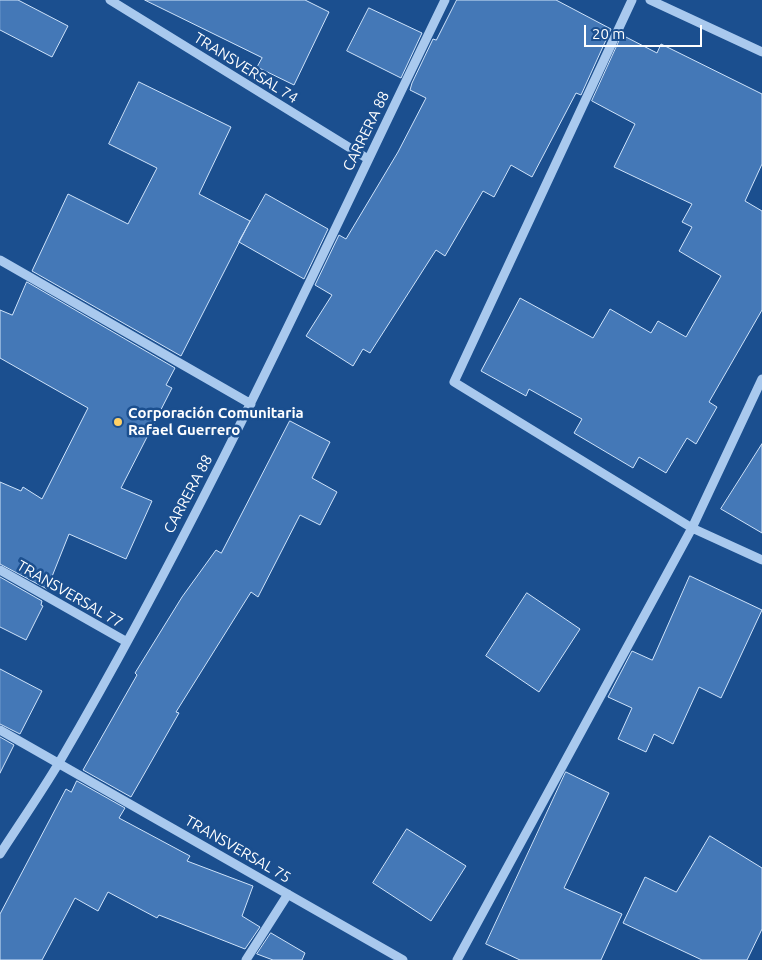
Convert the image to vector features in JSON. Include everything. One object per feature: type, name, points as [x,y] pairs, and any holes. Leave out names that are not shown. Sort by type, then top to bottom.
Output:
[{"type":"street","name":"TRANSVERSAL 74","points":[[110,0],[368,159]]},
{"type":"street","name":"CARRERA 88","points":[[0,854],[59,762],[127,642],[251,404],[445,0]]},
{"type":"street","points":[[632,0],[454,382],[692,528],[762,560]]},
{"type":"street","points":[[650,0],[762,52]]},
{"type":"street","points":[[0,260],[251,404]]},
{"type":"street","points":[[457,960],[692,528],[762,379]]},
{"type":"street","name":"TRANSVERSAL 77","points":[[0,570],[127,642]]},
{"type":"street","name":"TRANSVERSAL 75","points":[[0,730],[403,960]]},
{"type":"street","points":[[246,960],[288,894]]},
{"type":"building","points":[[0,0],[18,0],[68,26],[52,57],[0,30]]},
{"type":"building","points":[[145,0],[305,0],[329,12],[294,85],[257,67],[262,58]]},
{"type":"building","points":[[457,0],[556,0],[611,29],[581,95],[576,93],[532,177],[511,165],[494,197],[483,191],[445,256],[436,250],[370,353],[363,349],[353,366],[306,336],[332,295],[315,285],[339,235],[346,239],[398,152],[426,98],[410,90],[412,83],[433,39],[436,40]]},
{"type":"building","points":[[369,8],[422,33],[401,78],[347,51]]},
{"type":"building","points":[[622,35],[657,53],[661,44],[762,94],[762,164],[745,201],[762,211],[762,310],[709,402],[717,407],[696,444],[687,438],[666,473],[639,457],[633,468],[574,433],[582,419],[529,389],[526,396],[481,371],[520,298],[593,338],[610,309],[651,333],[658,321],[686,337],[721,276],[679,251],[692,227],[682,222],[692,204],[614,167],[635,124],[592,101]]},
{"type":"building","points":[[139,82],[231,127],[199,194],[250,221],[181,356],[32,271],[68,194],[128,224],[157,168],[109,144]]},
{"type":"building","points":[[266,194],[328,229],[304,279],[239,242]]},
{"type":"building","points":[[27,282],[175,368],[166,385],[172,388],[121,488],[152,501],[126,559],[69,534],[47,589],[0,564],[0,482],[21,491],[23,487],[42,499],[88,408],[0,358],[0,310],[12,315]]},
{"type":"building","points":[[290,421],[330,442],[312,478],[337,492],[320,525],[300,515],[258,597],[251,592],[176,712],[179,713],[131,797],[83,770],[137,675],[135,673],[182,597],[216,550],[221,553]]},
{"type":"building","points":[[762,444],[762,533],[721,509]]},
{"type":"building","points":[[690,576],[762,610],[721,698],[699,687],[673,744],[654,734],[646,752],[618,739],[632,708],[608,697],[632,651],[652,660]]},
{"type":"building","points":[[0,577],[42,601],[41,605],[43,606],[26,640],[0,627]]},
{"type":"building","points":[[527,593],[580,629],[539,692],[486,656]]},
{"type":"building","points":[[0,669],[42,691],[20,734],[0,724]]},
{"type":"building","points":[[0,737],[14,745],[0,773]]},
{"type":"building","points":[[566,772],[609,793],[564,888],[622,914],[601,960],[520,960],[486,944]]},
{"type":"building","points":[[77,781],[125,808],[119,818],[190,856],[187,861],[253,886],[242,916],[260,927],[245,949],[159,915],[157,918],[108,892],[98,911],[75,898],[42,960],[0,960],[0,914],[66,789],[71,792]]},
{"type":"building","points":[[407,829],[466,866],[431,921],[373,883]]},
{"type":"building","points":[[710,836],[762,868],[762,929],[747,960],[702,960],[623,923],[645,877],[676,892]]},
{"type":"building","points":[[271,933],[305,953],[302,960],[273,960],[257,954]]},
{"type":"place","name":"Corporación Comunitaria Rafael Guerrero","points":[[118,422]]}]
